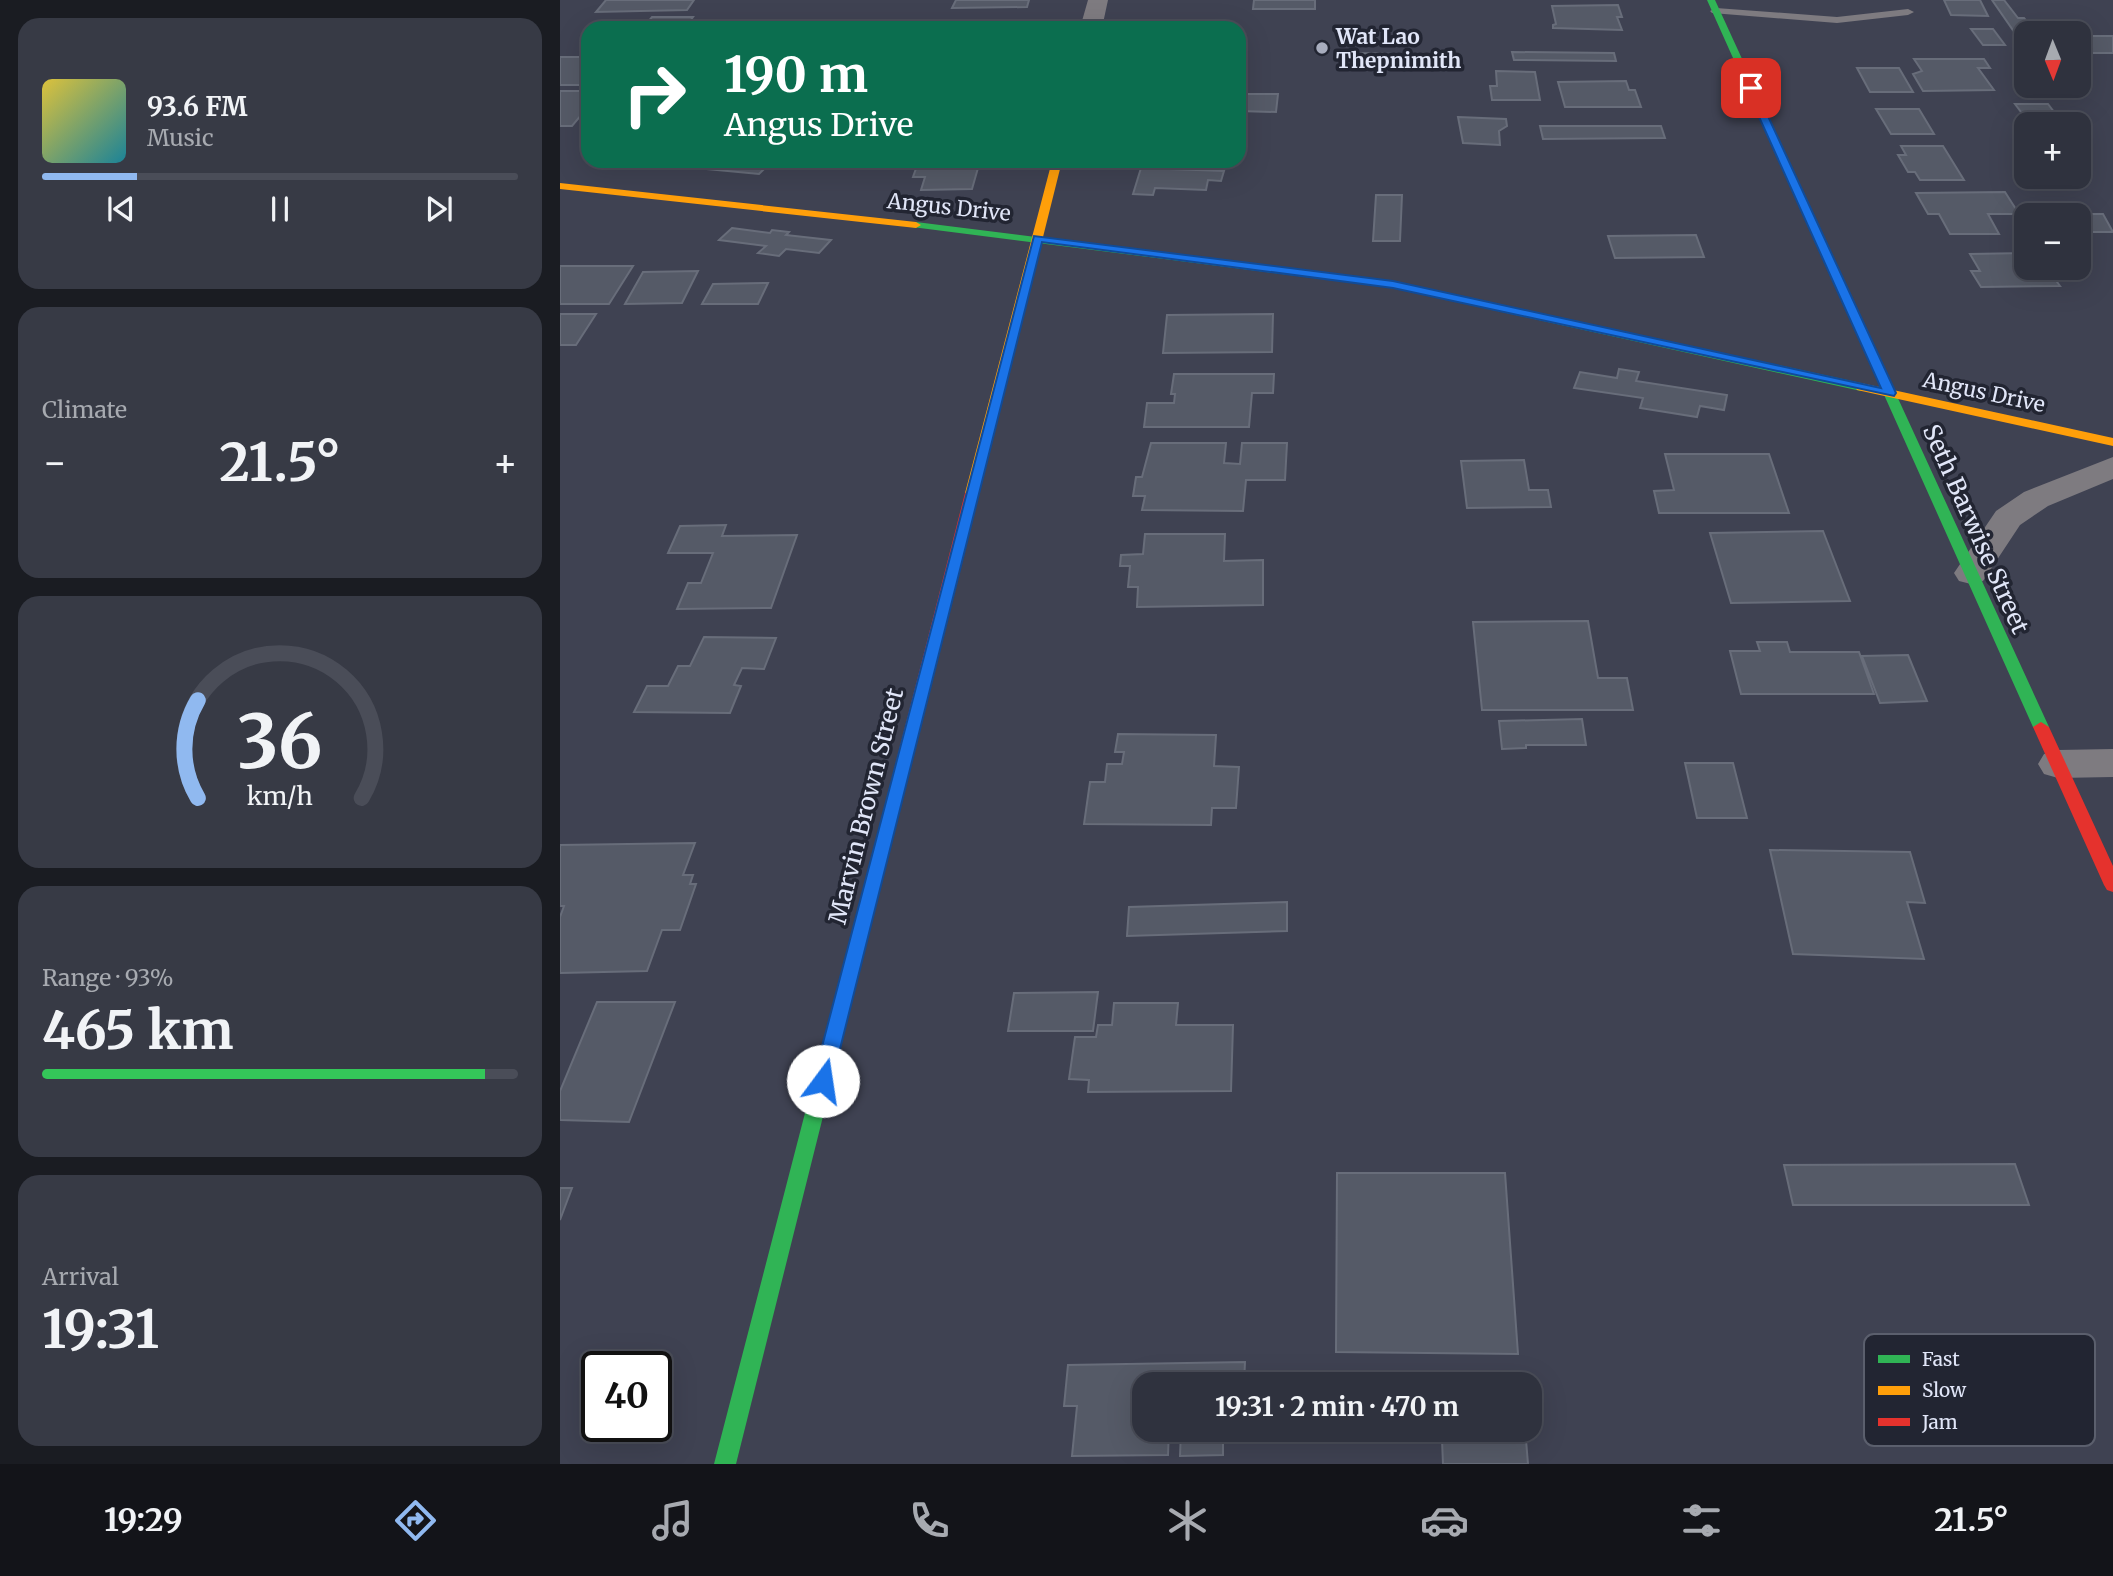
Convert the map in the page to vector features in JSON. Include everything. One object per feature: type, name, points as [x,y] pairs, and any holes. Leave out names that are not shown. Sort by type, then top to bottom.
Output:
[{"type":"street","points":[[1093,21],[1098,0]]},
{"type":"street","name":"Seth Barwise Street","points":[[1713,6],[2113,885]]},
{"type":"street","name":"Marvin Brown Street","points":[[724,1464],[1055,168]]},
{"type":"street","name":"Angus Drive","points":[[560,186],[1037,238],[1393,285],[2113,442]]},
{"type":"street","points":[[1971,573],[2008,518],[2036,499],[2113,467]]},
{"type":"street","points":[[2058,764],[2113,764]]},
{"type":"lane","points":[[1713,6],[1837,19],[1908,12]]},
{"type":"building","points":[[606,0],[694,0],[687,10],[596,12]]},
{"type":"building","points":[[956,0],[1029,0],[1027,7],[952,8]]},
{"type":"building","points":[[1254,0],[1315,0],[1315,9],[1253,9]]},
{"type":"building","points":[[1944,0],[1980,0],[1988,16],[1951,15]]},
{"type":"building","points":[[1992,0],[2004,0],[2018,18],[2027,21],[2014,21],[2014,32]]},
{"type":"building","points":[[1618,5],[1622,17],[1617,17],[1622,30],[1553,28],[1556,24],[1552,6]]},
{"type":"building","points":[[652,17],[693,17],[690,21],[649,21]]},
{"type":"building","points":[[1971,29],[1993,29],[2005,45],[1983,45]]},
{"type":"building","points":[[2091,36],[2113,36],[2113,53],[2091,53]]},
{"type":"building","points":[[1512,52],[1614,53],[1616,61],[1514,60]]},
{"type":"building","points":[[1354,53],[1395,54],[1394,67],[1352,66]]},
{"type":"building","points":[[560,57],[581,57],[581,85],[560,85]]},
{"type":"building","points":[[1914,59],[1984,59],[1990,68],[1978,68],[1994,90],[1923,91],[1913,74],[1922,71]]},
{"type":"building","points":[[1857,68],[1899,68],[1913,92],[1870,92]]},
{"type":"building","points":[[1496,71],[1535,72],[1540,100],[1492,100],[1490,86],[1497,86]]},
{"type":"building","points":[[1626,81],[1629,90],[1635,90],[1641,107],[1565,107],[1558,82]]},
{"type":"building","points":[[560,91],[581,91],[581,115],[572,126],[560,126]]},
{"type":"building","points":[[1246,94],[1278,94],[1276,112],[1246,111]]},
{"type":"building","points":[[2015,104],[2048,104],[2054,112],[2021,112]]},
{"type":"building","points":[[1876,109],[1919,109],[1934,134],[1891,134]]},
{"type":"building","points":[[1458,117],[1506,119],[1507,126],[1499,131],[1500,145],[1463,143]]},
{"type":"building","points":[[1540,126],[1661,126],[1665,138],[1543,139]]},
{"type":"building","points":[[1901,146],[1943,146],[1964,180],[1920,180],[1915,172],[1908,172],[1898,155],[1906,155]]},
{"type":"building","points":[[707,168],[765,168],[759,174]]},
{"type":"building","points":[[916,168],[978,168],[972,189],[921,190],[925,177],[913,177]]},
{"type":"building","points":[[1141,168],[1224,171],[1221,181],[1208,180],[1206,190],[1155,188],[1153,195],[1133,194]]},
{"type":"building","points":[[2005,192],[2014,206],[2014,214],[1988,214],[1999,234],[1950,234],[1939,214],[1928,214],[1916,193]]},
{"type":"building","points":[[1376,195],[1402,195],[1400,241],[1373,241]]},
{"type":"building","points":[[2091,214],[2103,214],[2113,232],[2091,232]]},
{"type":"building","points":[[732,228],[770,233],[772,230],[789,232],[786,235],[831,240],[819,253],[786,249],[779,256],[758,253],[766,246],[719,240]]},
{"type":"building","points":[[1696,235],[1704,257],[1615,258],[1608,236]]},
{"type":"building","points":[[2014,253],[2014,280],[2056,280],[2060,286],[1981,287],[1971,271],[1980,271],[1970,254]]},
{"type":"building","points":[[560,266],[633,266],[609,304],[560,304]]},
{"type":"building","points":[[698,271],[682,303],[625,304],[643,272]]},
{"type":"building","points":[[768,283],[758,304],[702,304],[713,284]]},
{"type":"building","points":[[560,314],[596,314],[576,345],[560,345]]},
{"type":"building","points":[[1273,314],[1272,352],[1163,353],[1167,315]]},
{"type":"building","points":[[1619,369],[1639,372],[1636,381],[1727,395],[1724,410],[1700,406],[1697,417],[1640,408],[1643,398],[1574,388],[1580,372],[1617,378]]},
{"type":"building","points":[[1174,374],[1274,374],[1273,393],[1252,393],[1249,427],[1144,427],[1147,403],[1174,403],[1175,394],[1171,394]]},
{"type":"building","points":[[1151,443],[1226,443],[1224,463],[1240,464],[1242,443],[1287,443],[1285,480],[1246,480],[1243,511],[1142,510],[1145,496],[1133,496],[1136,477],[1142,477]]},
{"type":"building","points":[[1665,454],[1769,454],[1789,513],[1659,513],[1654,491],[1674,490]]},
{"type":"building","points":[[1524,460],[1529,490],[1548,490],[1551,507],[1467,508],[1461,461]]},
{"type":"building","points":[[726,525],[722,536],[797,535],[771,608],[677,609],[688,583],[701,583],[713,553],[668,553],[680,526]]},
{"type":"building","points":[[1823,531],[1850,601],[1731,603],[1710,533]]},
{"type":"building","points":[[1145,534],[1225,534],[1224,561],[1263,560],[1263,605],[1137,607],[1138,587],[1128,587],[1130,566],[1120,566],[1121,555],[1143,554]]},
{"type":"building","points":[[1588,621],[1598,678],[1627,678],[1633,710],[1482,710],[1473,622]]},
{"type":"building","points":[[704,637],[776,638],[764,669],[742,668],[734,685],[741,686],[730,713],[634,712],[647,686],[668,686],[678,666],[690,666]]},
{"type":"building","points":[[1757,642],[1787,642],[1790,652],[1859,652],[1874,694],[1741,694],[1730,651],[1760,651]]},
{"type":"building","points":[[1908,655],[1927,701],[1880,703],[1862,656]]},
{"type":"building","points":[[1582,719],[1586,745],[1526,745],[1526,748],[1502,749],[1499,721]]},
{"type":"building","points":[[1118,734],[1216,735],[1214,766],[1239,767],[1236,808],[1212,808],[1211,825],[1084,824],[1090,782],[1105,782],[1107,764],[1122,764],[1124,752],[1115,752]]},
{"type":"building","points":[[1685,763],[1733,763],[1747,818],[1697,818]]},
{"type":"building","points":[[695,843],[683,875],[693,875],[690,884],[696,884],[680,930],[662,930],[647,971],[560,973],[560,917],[564,906],[560,906],[560,845]]},
{"type":"building","points":[[1770,850],[1910,852],[1925,903],[1907,902],[1924,959],[1793,954]]},
{"type":"building","points":[[1287,902],[1287,931],[1127,936],[1129,907]]},
{"type":"building","points":[[1098,992],[1093,1031],[1008,1031],[1014,993]]},
{"type":"building","points":[[597,1002],[675,1002],[629,1122],[560,1120],[560,1091]]},
{"type":"building","points":[[1114,1003],[1178,1003],[1176,1025],[1233,1025],[1231,1091],[1088,1092],[1089,1080],[1069,1079],[1075,1037],[1096,1037],[1098,1025],[1112,1025]]},
{"type":"building","points":[[2015,1164],[2029,1205],[1793,1205],[1784,1165]]},
{"type":"building","points":[[1337,1173],[1505,1173],[1518,1354],[1336,1352]]},
{"type":"building","points":[[560,1188],[572,1188],[560,1220]]},
{"type":"building","points":[[1245,1362],[1245,1372],[1132,1372],[1132,1442],[1169,1442],[1168,1455],[1072,1456],[1077,1406],[1064,1406],[1068,1365]]},
{"type":"building","points":[[1181,1442],[1223,1442],[1223,1455],[1180,1456]]},
{"type":"building","points":[[1442,1442],[1526,1442],[1528,1464],[1443,1464]]},
{"type":"traffic: fast","points":[[1711,0],[2041,727]]},
{"type":"traffic: fast","points":[[916,225],[1393,285],[1861,387]]},
{"type":"traffic: fast","points":[[725,1464],[896,793]]},
{"type":"traffic: slow","points":[[972,493],[1055,168]]},
{"type":"traffic: slow","points":[[560,186],[916,225]]},
{"type":"traffic: slow","points":[[1861,387],[2113,442]]},
{"type":"traffic: jam","points":[[896,793],[972,493]]},
{"type":"traffic: jam","points":[[2041,727],[2113,885]]},
{"type":"place","name":"Wat Lao Thepnimith","points":[[1322,48]]},
{"type":"route","points":[[823,1081],[1037,238],[1330,274],[1393,285],[1889,393],[1751,88]]}]
